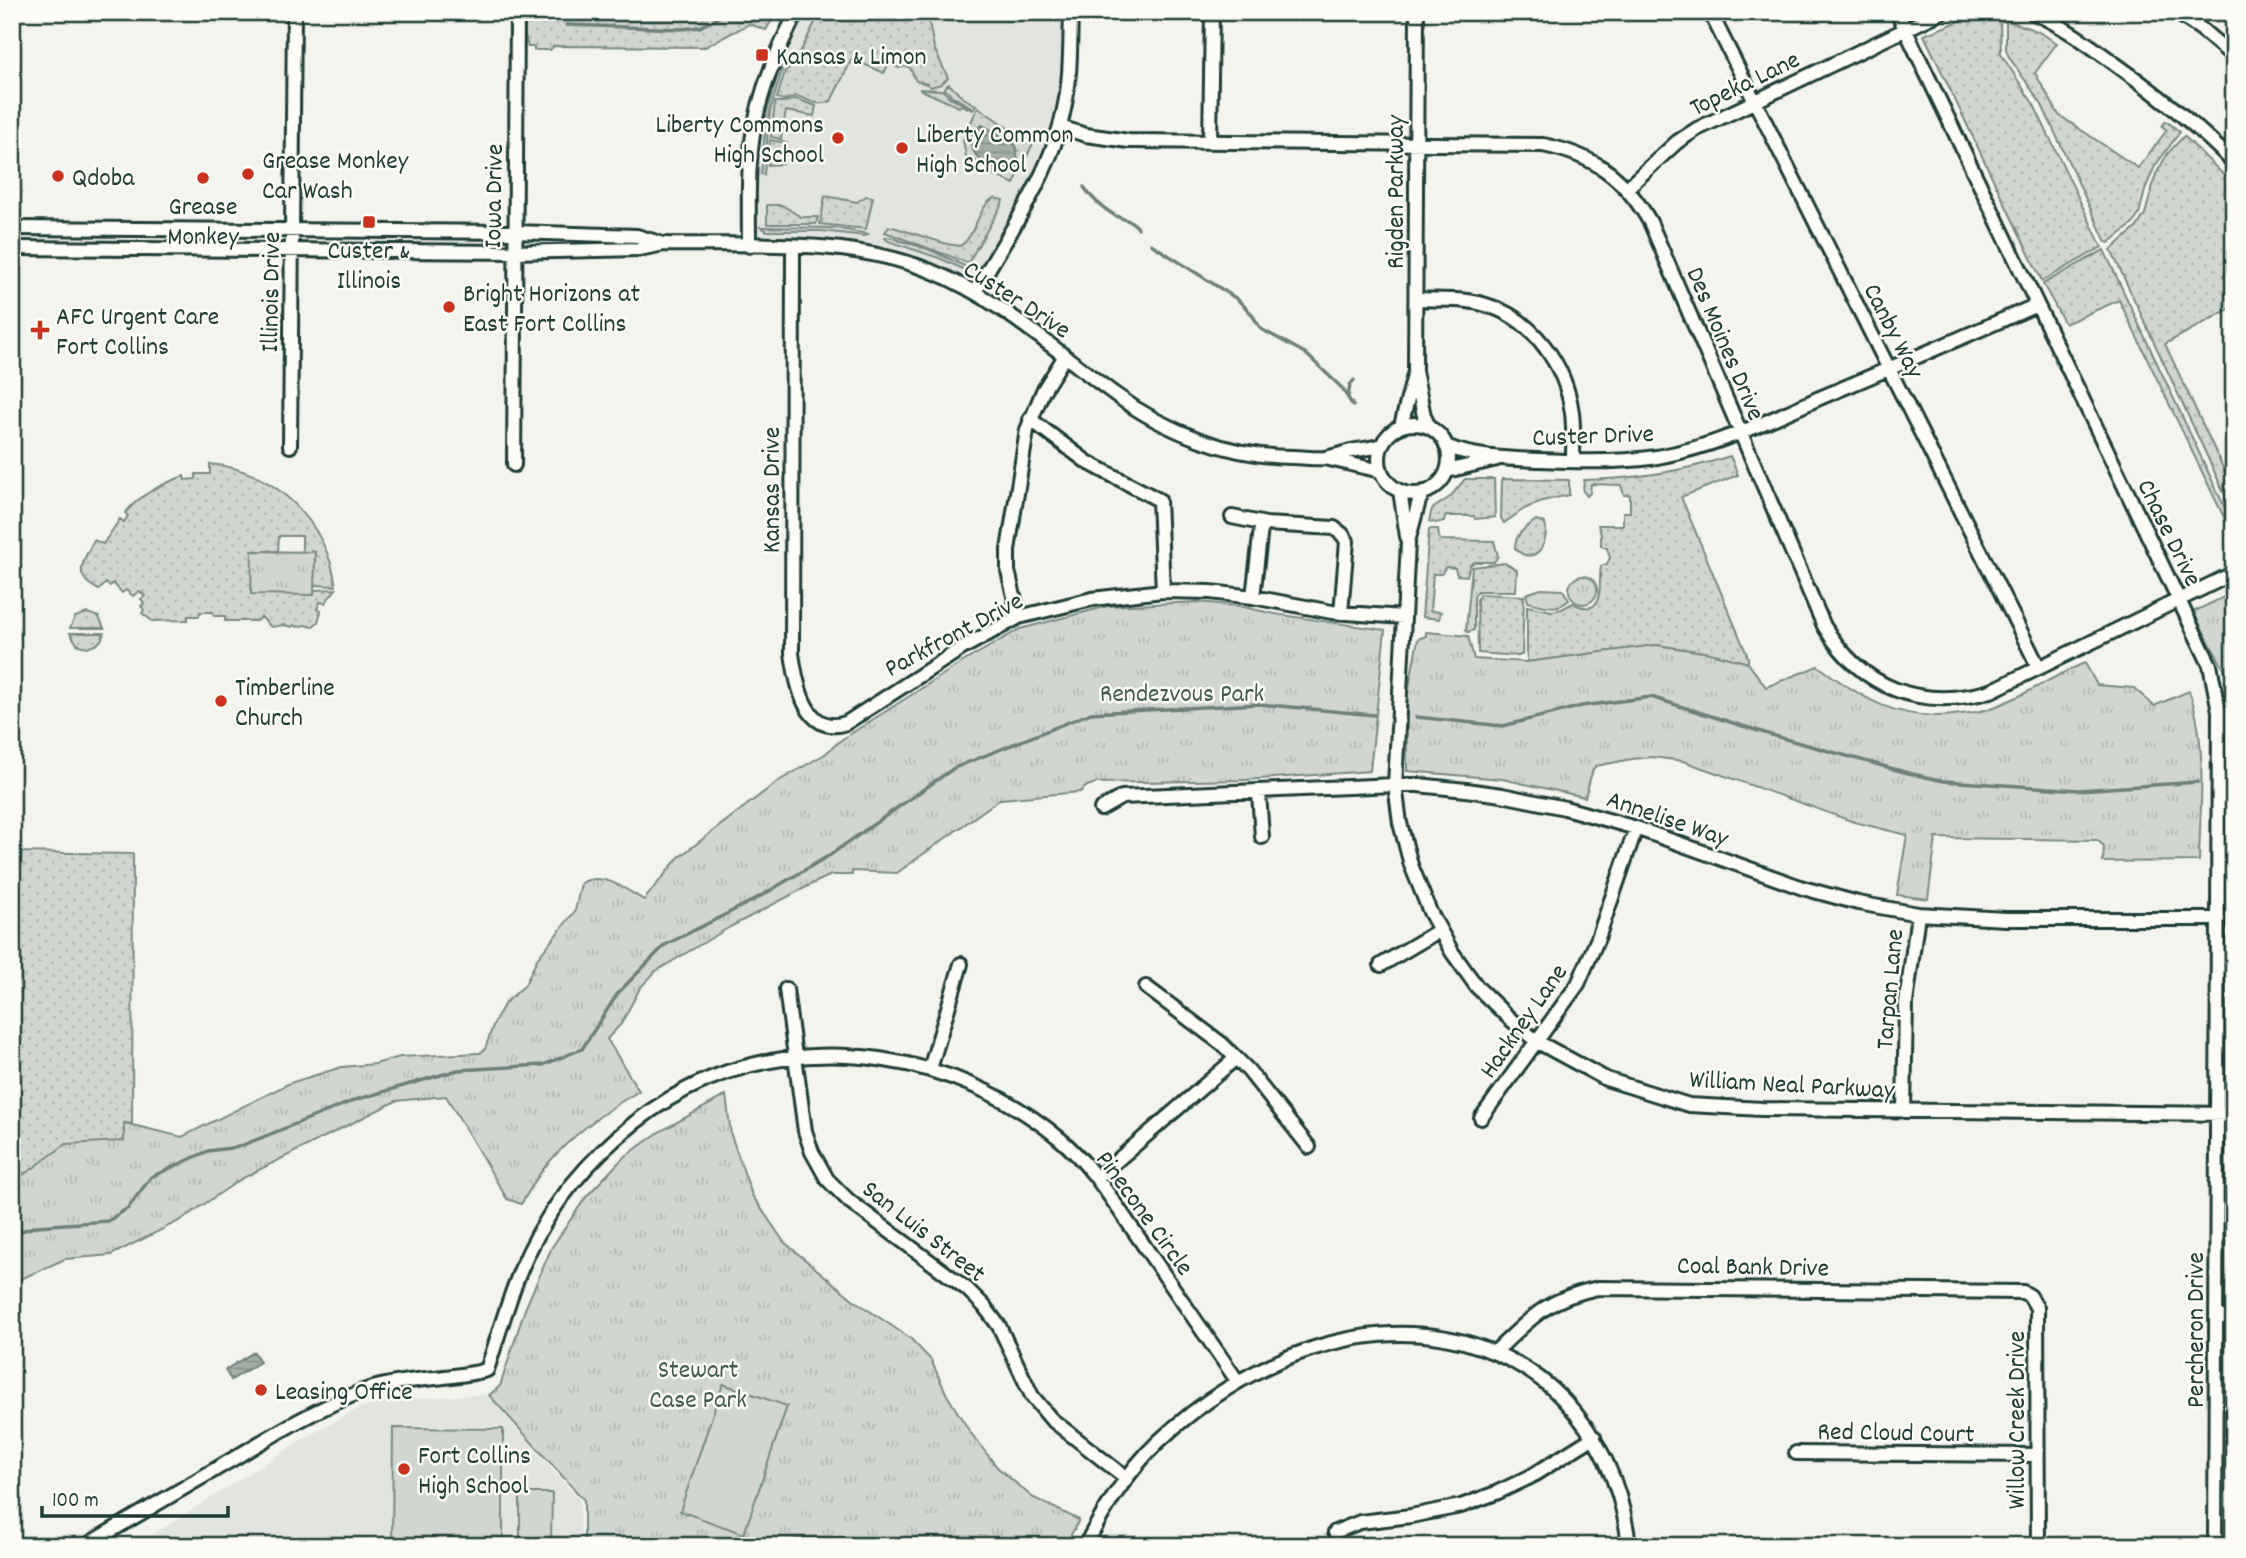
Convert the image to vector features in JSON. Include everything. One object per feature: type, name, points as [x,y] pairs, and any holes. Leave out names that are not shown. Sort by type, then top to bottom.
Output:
[{"type":"street","name":"Illinois Drive","points":[[290,446],[294,12]]},
{"type":"street","name":"Iowa Drive","points":[[514,465],[517,12]]},
{"type":"street","points":[[749,246],[750,175],[755,123],[771,67],[797,12]]},
{"type":"street","points":[[975,292],[1042,174],[1060,127],[1070,66],[1071,12]]},
{"type":"street","points":[[1210,142],[1212,12]]},
{"type":"street","name":"Rigden Parkway","points":[[1417,12],[1415,371],[1429,428]]},
{"type":"street","name":"Canby Way","points":[[1710,12],[2039,668]]},
{"type":"street","name":"Chase Drive","points":[[1897,12],[2215,680],[2219,710],[2217,1114]]},
{"type":"street","points":[[2032,12],[2061,26],[2142,83],[2234,163]]},
{"type":"street","points":[[2176,12],[2202,29],[2234,57]]},
{"type":"street","name":"Topeka Lane","points":[[1627,188],[1677,142],[1697,129],[1937,14]]},
{"type":"street","name":"Des Moines Drive","points":[[1060,127],[1109,140],[1542,145],[1563,149],[1600,165],[1627,188],[1650,222],[1824,626],[1844,655],[1860,670],[1877,681],[1908,694],[1950,699],[1991,691],[2234,573]]},
{"type":"street","name":"Custer Drive","points":[[12,228],[515,232],[637,236],[664,244]]},
{"type":"street","name":"Custer Drive","points":[[12,248],[514,252],[639,249],[664,244],[851,250],[932,271],[975,292],[1137,409],[1191,436],[1242,452],[1278,457],[1325,458],[1381,471]]},
{"type":"street","name":"Kansas Drive","points":[[793,247],[792,653],[795,674],[808,711],[822,724]]},
{"type":"street","points":[[1416,299],[1483,304],[1506,313],[1527,327],[1552,358],[1566,387],[1572,411],[1573,461]]},
{"type":"street","name":"Custer Drive","points":[[1446,446],[1499,459],[1573,461],[1615,461],[1689,450],[1741,432],[2037,305]]},
{"type":"street","points":[[1019,617],[1008,571],[1008,550],[1030,419],[1043,391],[1065,356]]},
{"type":"street","name":"Rigden Parkway","points":[[1401,426],[1415,371]]},
{"type":"street","points":[[1030,419],[1087,462],[1159,500],[1163,591]]},
{"type":"street","points":[[1420,425],[1429,428],[1442,438],[1446,446],[1449,454],[1447,471],[1434,488],[1424,492],[1400,491],[1392,486],[1381,471],[1382,445],[1390,434],[1401,426],[1420,425]]},
{"type":"street","name":"Custer Drive","points":[[1325,458],[1382,445]]},
{"type":"street","name":"Custer Drive","points":[[1447,471],[1499,459]]},
{"type":"street","points":[[1400,491],[1408,543]]},
{"type":"street","points":[[1395,785],[1408,543],[1424,492]]},
{"type":"street","points":[[1232,517],[1266,524],[1334,528],[1342,534],[1347,541],[1340,613]]},
{"type":"street","points":[[1254,597],[1261,528],[1266,524]]},
{"type":"street","name":"Parkfront Drive","points":[[822,724],[832,726],[846,723],[964,647],[1019,617],[1092,599],[1163,591],[1210,592],[1340,613],[1404,617]]},
{"type":"street","name":"William Neal Parkway","points":[[1395,785],[1399,823],[1410,864],[1430,912],[1477,987],[1536,1041],[1606,1079],[1689,1105],[1762,1109],[2234,1114]]},
{"type":"street","name":"Annelise Way","points":[[1101,809],[1122,797],[1418,785],[1502,794],[1565,808],[1636,828],[1803,888],[1858,903],[1918,914],[2006,919],[2219,919]]},
{"type":"street","points":[[1259,793],[1262,837]]},
{"type":"street","name":"Hackney Lane","points":[[1481,1118],[1578,984],[1588,964],[1636,828]]},
{"type":"street","name":"Tarpan Lane","points":[[1904,1111],[1906,1003],[1918,914]]},
{"type":"street","points":[[1381,965],[1440,930]]},
{"type":"street","points":[[930,1069],[961,964]]},
{"type":"street","points":[[1146,987],[1222,1044],[1309,1147]]},
{"type":"street","name":"San Luis Street","points":[[786,989],[805,1130],[812,1152],[827,1179],[849,1201],[967,1289],[999,1326],[1032,1396],[1051,1419],[1126,1478]]},
{"type":"street","name":"Pinecone Circle","points":[[85,1546],[332,1403],[386,1384],[487,1370],[511,1292],[526,1256],[560,1200],[599,1155],[643,1118],[686,1090],[722,1075],[795,1057],[868,1057],[930,1069],[992,1094],[1023,1111],[1060,1139],[1098,1177],[1238,1382]]},
{"type":"street","points":[[1098,1177],[1236,1058]]},
{"type":"street","name":"Percheron Drive","points":[[2215,1546],[2217,1114]]},
{"type":"street","name":"Coal Bank Drive","points":[[1495,1352],[1543,1308],[1575,1293],[1598,1288],[2014,1291],[2030,1296]]},
{"type":"street","name":"Willow Creek Drive","points":[[2030,1296],[2037,1308],[2038,1546]]},
{"type":"street","points":[[2217,1317],[2234,1317]]},
{"type":"street","points":[[1085,1546],[1126,1478],[1166,1436],[1238,1382],[1283,1359],[1320,1346],[1378,1335],[1421,1334],[1448,1338],[1495,1352],[1518,1364],[1556,1391],[1594,1437],[1616,1484],[1629,1546]]},
{"type":"street","points":[[1335,1532],[1360,1522],[1448,1508],[1496,1493],[1530,1477],[1594,1437]]},
{"type":"street","name":"Red Cloud Court","points":[[1796,1453],[2037,1455]]},
{"type":"shaded area","name":"Liberty Common High School","points":[[797,12],[1071,12],[1060,127],[975,292],[886,257],[749,246],[755,123]]},
{"type":"shaded area","points":[[982,125],[1015,143],[1019,166],[1009,170],[998,169],[979,158],[971,141],[973,133]]},
{"type":"shaded area","points":[[254,1352],[260,1362],[231,1380],[225,1370]]},
{"type":"shaded area","name":"Fort Collins High School","points":[[486,1394],[580,1501],[581,1546],[135,1546],[306,1437],[359,1408],[404,1399]]},
{"type":"green space","points":[[528,12],[777,12],[766,30],[749,24],[705,47],[554,46],[550,50],[534,50],[534,47],[528,47],[523,28]]},
{"type":"green space","points":[[820,12],[927,12],[934,48],[948,78],[931,87],[916,81],[910,68],[906,66],[899,68],[889,64],[884,73],[852,59],[831,101],[818,103],[797,96],[784,100],[777,98],[785,71],[795,63]]},
{"type":"green space","points":[[1980,18],[2000,20],[2001,54],[2034,105],[2102,247],[2042,281],[1924,35],[1960,21]]},
{"type":"green space","points":[[2006,20],[2037,31],[2057,43],[2035,73],[2059,115],[2138,168],[2167,130],[2162,126],[2166,121],[2180,132],[2155,166],[2134,223],[2109,243],[2106,242],[2042,105],[2009,57],[2006,49]]},
{"type":"green space","points":[[779,70],[782,70],[770,111],[764,175],[761,174],[767,111]]},
{"type":"green space","points":[[949,84],[962,97],[976,105],[973,110],[961,105],[959,107],[919,89],[942,90],[952,99],[973,108],[953,97],[944,88]]},
{"type":"green space","points":[[796,99],[816,106],[814,116],[786,111],[781,139],[771,137],[775,102]]},
{"type":"green space","points":[[978,107],[1019,136],[1034,141],[1014,184],[994,175],[992,169],[966,157],[963,140]]},
{"type":"green space","points":[[2184,136],[2234,185],[2234,268],[2223,275],[2234,296],[2234,312],[2229,309],[2165,344],[2234,491],[2234,514],[2111,250],[2137,227],[2145,214],[2156,174],[2168,153]]},
{"type":"green space","points":[[770,140],[787,143],[783,164],[768,165]]},
{"type":"green space","points":[[825,196],[857,202],[866,196],[873,197],[866,229],[820,224]]},
{"type":"green space","points":[[994,198],[1003,200],[1002,204],[968,263],[885,232],[889,227],[893,227],[960,246],[970,235],[988,202]]},
{"type":"green space","points":[[767,205],[782,205],[801,217],[818,217],[816,224],[767,224]]},
{"type":"green space","points":[[761,227],[835,228],[868,234],[767,231]]},
{"type":"green space","points":[[885,238],[928,249],[971,269],[963,269]]},
{"type":"green space","points":[[2104,250],[2234,527],[2234,538],[2119,300],[2065,324],[2043,284]]},
{"type":"green space","points":[[1730,456],[1738,475],[1681,497],[1748,657],[1748,663],[1710,653],[1656,645],[1527,662],[1527,606],[1552,611],[1573,603],[1591,607],[1596,603],[1599,597],[1601,566],[1607,564],[1610,558],[1607,548],[1601,546],[1598,525],[1623,525],[1623,512],[1630,512],[1630,495],[1624,495],[1621,485],[1591,484],[1587,496],[1583,491],[1584,480],[1658,474]]},
{"type":"green space","points":[[210,464],[255,476],[276,488],[294,503],[322,541],[336,586],[314,585],[315,552],[302,552],[302,536],[279,536],[278,551],[252,551],[314,594],[314,590],[336,589],[325,603],[320,602],[317,609],[321,611],[318,622],[312,627],[271,627],[261,617],[257,621],[225,621],[225,616],[214,616],[213,612],[200,612],[199,616],[188,616],[188,620],[152,621],[142,613],[144,610],[141,606],[144,603],[141,599],[145,596],[139,591],[133,596],[126,590],[122,593],[113,583],[110,586],[106,583],[99,590],[85,579],[82,574],[83,562],[94,540],[103,544],[120,519],[124,522],[128,516],[125,513],[131,506],[145,495],[184,476],[185,480],[196,479],[196,474],[210,474]]},
{"type":"green space","points":[[1465,479],[1494,479],[1495,517],[1475,519],[1474,516],[1445,516],[1444,521],[1429,521],[1432,509],[1450,497]]},
{"type":"green space","points":[[1502,479],[1569,480],[1569,495],[1542,501],[1504,523],[1501,518]]},
{"type":"green space","points":[[1536,520],[1545,523],[1545,538],[1539,551],[1528,556],[1515,548],[1517,539],[1521,532]]},
{"type":"green space","points":[[1429,529],[1438,529],[1441,540],[1494,541],[1498,556],[1494,562],[1475,562],[1470,565],[1467,576],[1457,575],[1455,568],[1445,567],[1442,574],[1433,574],[1430,611],[1441,612],[1439,619],[1422,617]]},
{"type":"green space","points":[[252,551],[315,552],[314,595],[251,594]]},
{"type":"green space","points":[[1505,563],[1517,570],[1516,591],[1478,591],[1474,597],[1474,630],[1468,632],[1466,630],[1472,567]]},
{"type":"green space","points":[[1583,576],[1593,580],[1597,590],[1593,600],[1583,604],[1573,600],[1569,590],[1573,580]]},
{"type":"green space","points":[[1541,589],[1563,590],[1569,600],[1554,607],[1528,602],[1526,594]]},
{"type":"green space","points":[[2234,592],[2232,934],[2231,682],[2193,612]]},
{"type":"green space","points":[[1480,594],[1524,596],[1522,654],[1519,656],[1478,653],[1477,599]]},
{"type":"green space","name":"Rendezvous Park","points":[[1199,602],[1385,630],[1370,771],[1244,780],[1096,783],[1080,792],[1000,799],[897,873],[852,871],[852,875],[831,875],[814,883],[730,927],[656,971],[640,988],[621,1024],[607,1039],[639,1091],[601,1115],[566,1145],[542,1171],[521,1204],[507,1199],[446,1096],[396,1101],[241,1179],[181,1220],[111,1255],[65,1259],[12,1283],[12,1180],[28,1172],[66,1144],[124,1141],[124,1123],[182,1137],[290,1083],[342,1067],[375,1064],[400,1057],[480,1053],[485,1049],[494,1023],[505,1003],[525,985],[537,959],[575,911],[581,883],[606,880],[644,900],[678,858],[777,782],[825,754],[841,740],[961,663],[1020,629],[1108,606]]},
{"type":"green space","points":[[87,613],[99,617],[104,628],[70,628],[75,617]]},
{"type":"green space","points":[[1426,632],[1468,636],[1474,659],[1527,662],[1656,645],[1710,653],[1748,663],[1766,687],[1818,666],[1868,699],[1902,712],[1920,715],[1940,716],[1988,709],[2085,663],[2097,685],[2134,688],[2154,706],[2189,691],[2195,710],[2201,753],[2199,861],[2103,862],[2104,846],[2097,840],[1936,838],[1928,899],[1897,895],[1907,835],[1854,822],[1683,761],[1652,757],[1596,766],[1585,797],[1502,779],[1407,771],[1407,698],[1418,639],[1426,636]]},
{"type":"green space","points":[[70,633],[104,633],[97,644],[86,647],[77,644]]},
{"type":"green space","points":[[12,852],[133,854],[132,1124],[124,1123],[124,1141],[28,1172],[12,1180]]},
{"type":"green space","name":"Stewart Case Park","points":[[726,1095],[731,1135],[752,1195],[784,1242],[855,1301],[911,1339],[931,1360],[947,1395],[970,1432],[997,1467],[1032,1497],[1079,1520],[1065,1546],[584,1546],[584,1500],[489,1395],[500,1386],[525,1309],[552,1247],[586,1197],[623,1158],[659,1132]]},
{"type":"green space","points":[[723,1384],[787,1406],[744,1534],[680,1511]]},
{"type":"green space","points":[[393,1428],[503,1429],[503,1546],[392,1546]]},
{"type":"green space","points":[[520,1493],[552,1493],[551,1543],[520,1544]]},
{"type":"green space","points":[[839,1537],[877,1546],[795,1546],[795,1539]]},
{"type":"waterway","points":[[566,25],[682,29],[700,27],[728,12]]},
{"type":"waterway","points":[[1084,187],[1106,209],[1138,228]]},
{"type":"waterway","points":[[1151,244],[1237,299],[1251,313],[1261,329],[1305,353],[1342,388],[1353,406]]},
{"type":"waterway","points":[[1348,397],[1350,385],[1354,380]]},
{"type":"waterway","points":[[1416,717],[1503,726],[1582,706],[1651,697],[1771,735],[1944,781],[2079,790],[2198,782]]},
{"type":"waterway","points":[[12,1234],[37,1226],[108,1221],[128,1208],[151,1177],[208,1151],[238,1147],[355,1100],[458,1070],[543,1065],[582,1049],[618,993],[665,945],[754,900],[830,855],[954,768],[1091,713],[1260,704],[1374,715]]},
{"type":"place","name":"Kansas & Limon","points":[[762,55]]},
{"type":"place","name":"Liberty Commons High School","points":[[838,138]]},
{"type":"place","name":"Liberty Common High School","points":[[902,148]]},
{"type":"place","name":"Grease Monkey Car Wash","points":[[248,174]]},
{"type":"place","name":"Qdoba","points":[[58,176]]},
{"type":"place","name":"Grease Monkey","points":[[203,178]]},
{"type":"place","name":"Custer & Illinois","points":[[369,222]]},
{"type":"place","name":"Bright Horizons at East Fort Collins","points":[[449,307]]},
{"type":"place","name":"AFC Urgent Care Fort Collins","points":[[40,330]]},
{"type":"place","name":"Timberline Church","points":[[221,701]]},
{"type":"place","name":"Leasing Office","points":[[261,1390]]},
{"type":"place","name":"Fort Collins High School","points":[[404,1469]]}]
